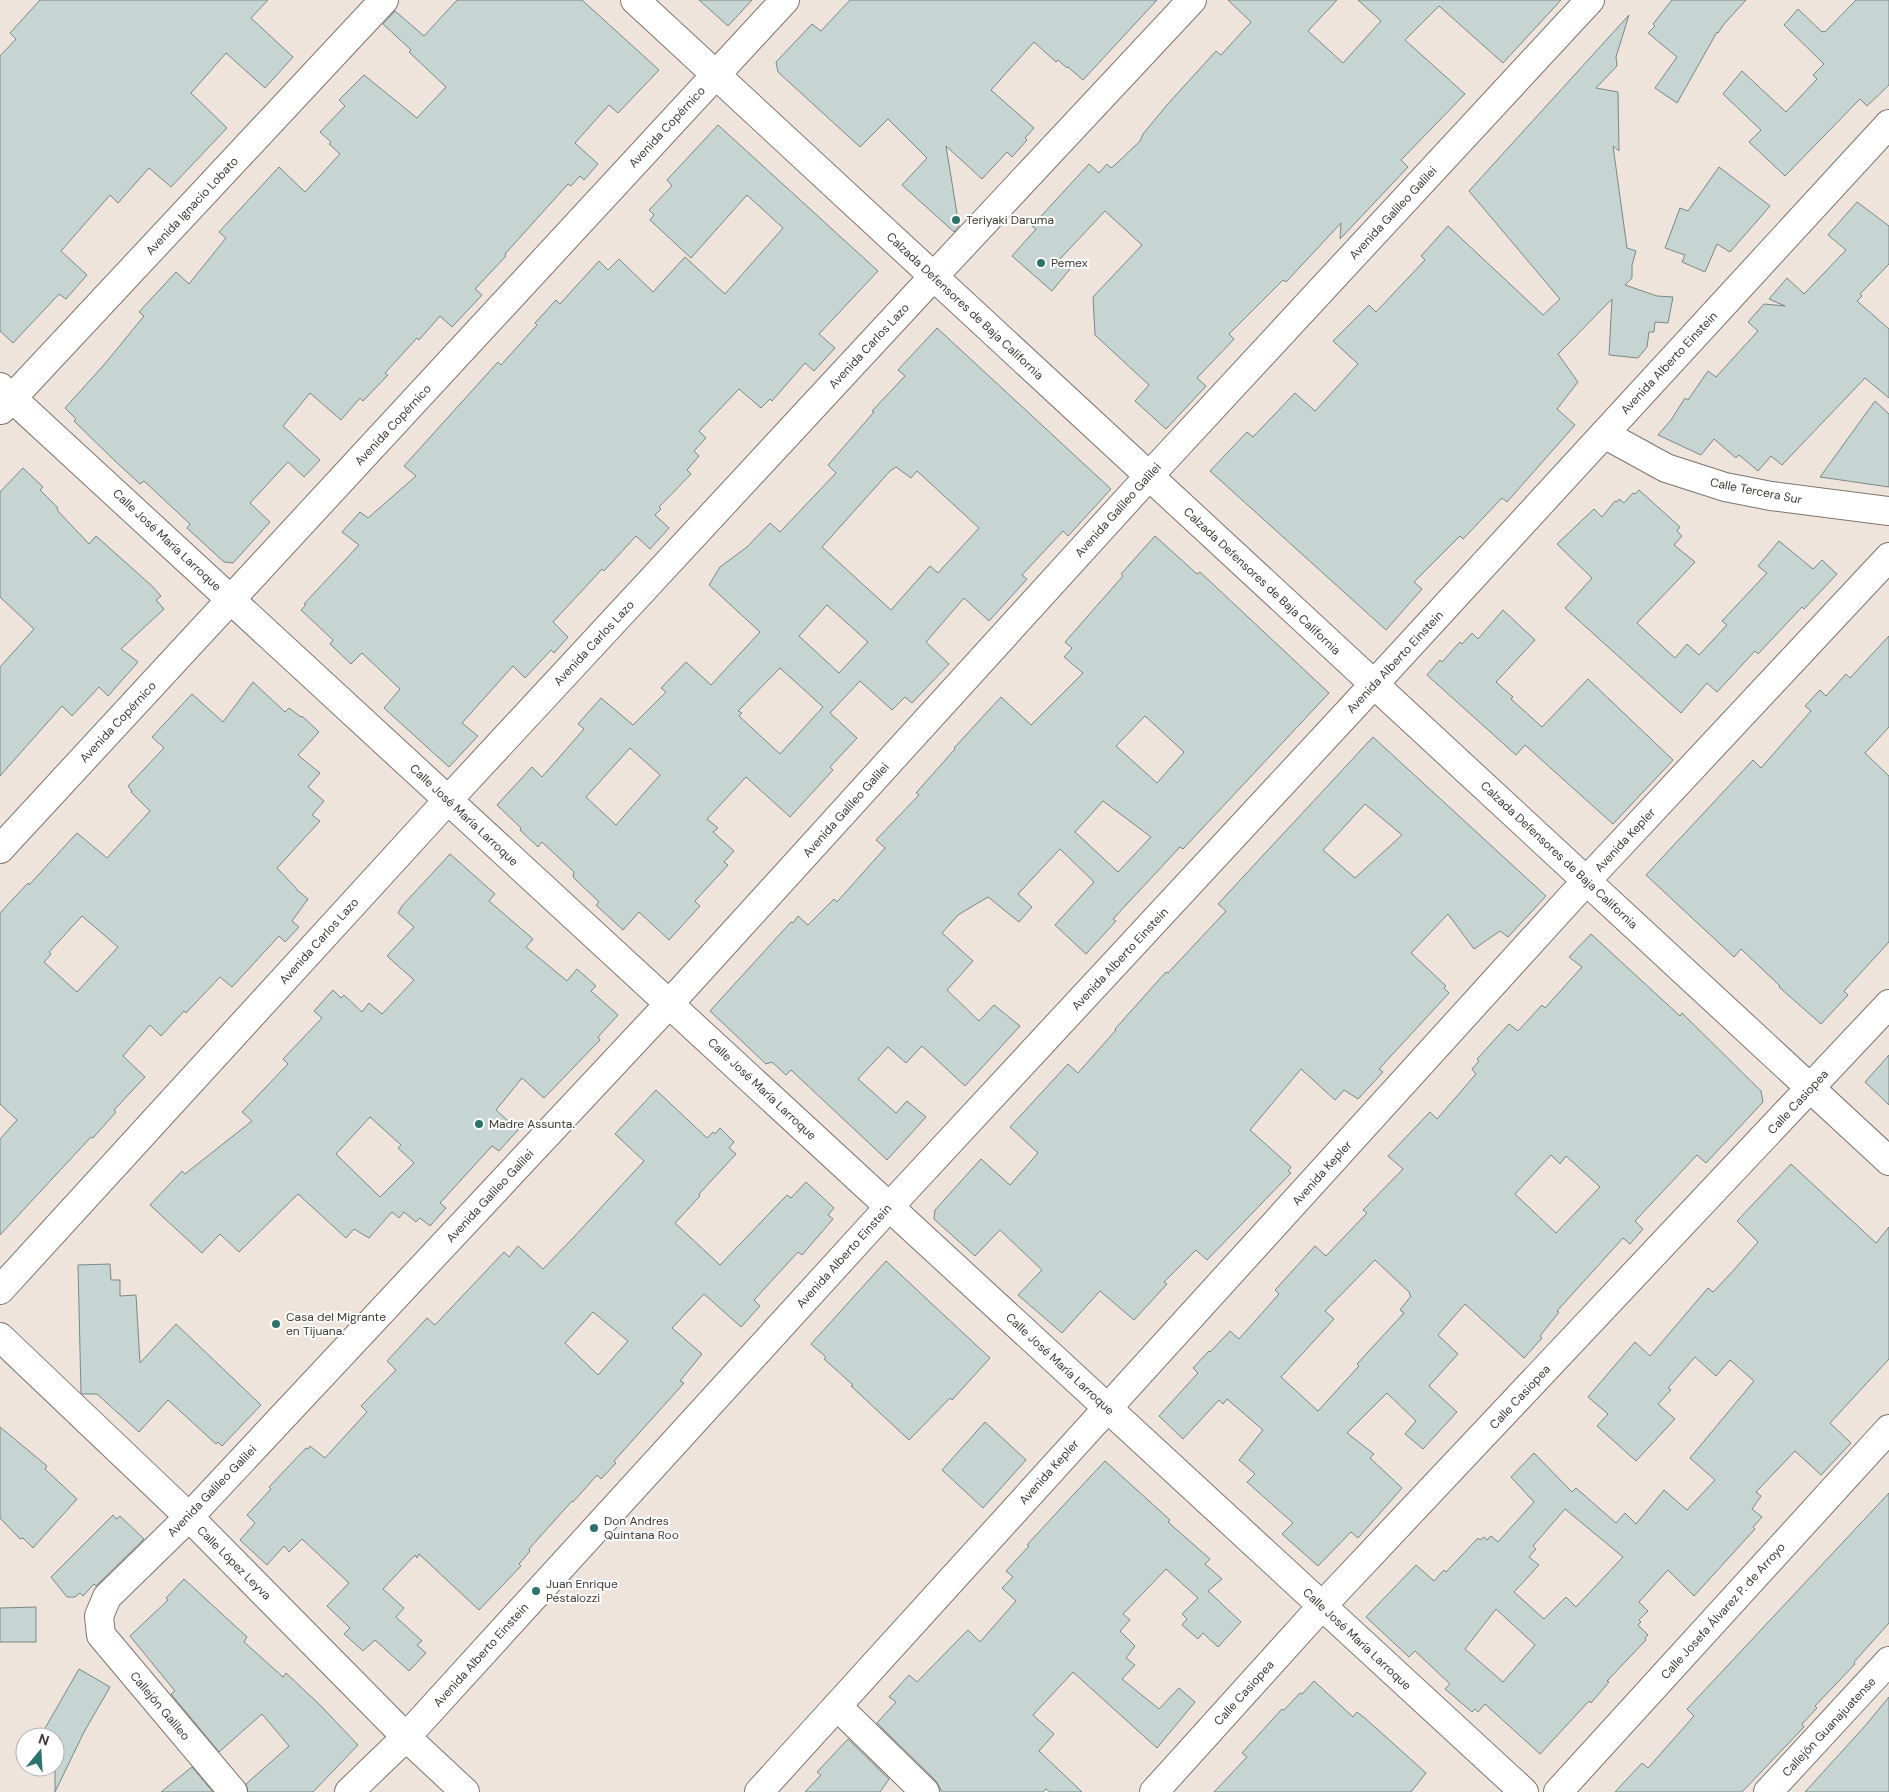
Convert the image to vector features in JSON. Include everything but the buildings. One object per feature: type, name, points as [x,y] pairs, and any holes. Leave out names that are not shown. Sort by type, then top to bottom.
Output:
[{"type":"street","name":"Avenida Ignacio Lobato","points":[[4,399],[384,0]]},
{"type":"street","name":"Calzada Defensores de Baja California","points":[[635,0],[1889,1161]]},
{"type":"street","name":"Avenida Copérnico","points":[[0,849],[785,0]]},
{"type":"street","name":"Avenida Carlos Lazo","points":[[0,1290],[448,800],[1192,0]]},
{"type":"street","name":"Avenida Galileo Galilei","points":[[99,1616],[107,1597],[189,1517],[669,1004],[1149,476],[1590,0]]},
{"type":"street","name":"Avenida Alberto Einstein","points":[[349,1792],[406,1736],[889,1206],[1374,684],[1889,124]]},
{"type":"street","name":"Calle José María Larroque","points":[[4,399],[231,599],[1524,1792]]},
{"type":"street","name":"Calle Tercera Sur","points":[[1604,434],[1666,468],[1725,487],[1772,496],[1889,512]]},
{"type":"street","name":"Avenida Kepler","points":[[759,1792],[1587,880],[1889,557]]},
{"type":"street","name":"Calle Casiopea","points":[[1154,1792],[1322,1606],[1889,1004]]},
{"type":"street","name":"Calle López Leyva","points":[[0,1337],[189,1517],[406,1736],[465,1792]]},
{"type":"street","name":"Calle Josefa Álvarez P. de Arroyo","points":[[1558,1792],[1889,1429]]},
{"type":"street","name":"Callejón Galileo","points":[[99,1616],[101,1636],[233,1792]]},
{"type":"street","name":"Callejón Guanajuatense","points":[[1768,1792],[1889,1661]]},
{"type":"street","points":[[837,1706],[925,1792]]},
{"type":"place","name":"Teriyaki Daruma","points":[[956,220]]},
{"type":"place","name":"Pemex","points":[[1041,263]]},
{"type":"place","name":"Madre Assunta.","points":[[479,1124]]},
{"type":"place","name":"Casa del Migrante en Tijuana.","points":[[276,1324]]},
{"type":"place","name":"Don Andres Quintana Roo","points":[[594,1528]]},
{"type":"place","name":"Juan Enrique Pestalozzi","points":[[536,1591]]}]
